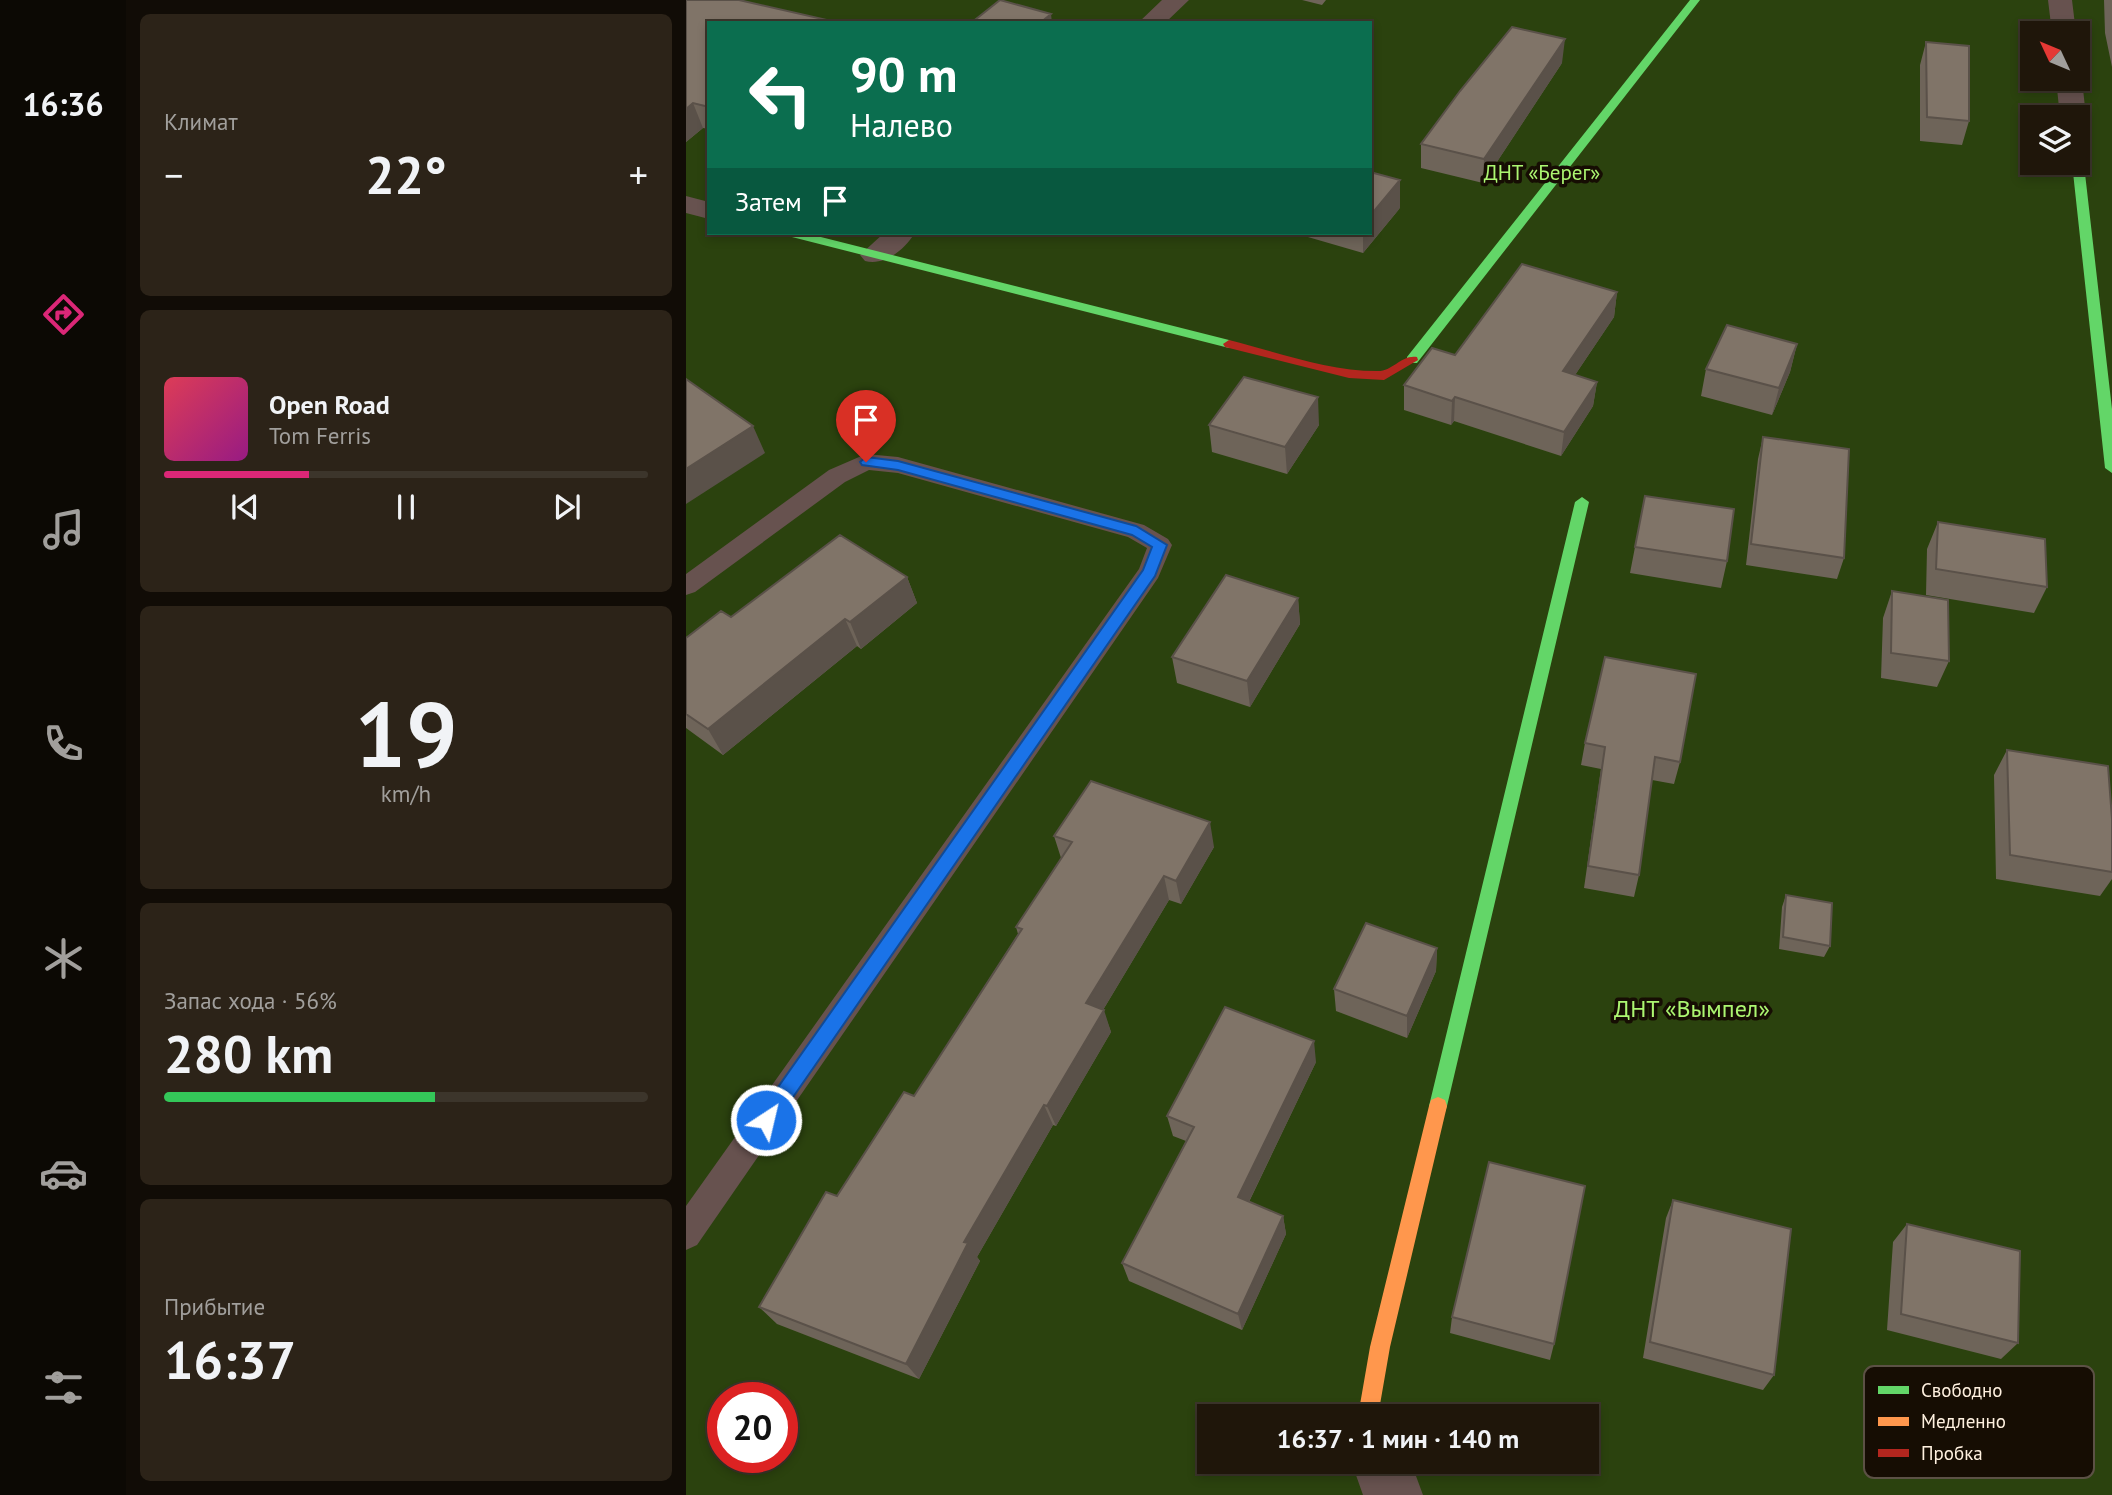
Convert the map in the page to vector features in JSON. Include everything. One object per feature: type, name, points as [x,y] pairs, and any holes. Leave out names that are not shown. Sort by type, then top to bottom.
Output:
[{"type":"street","points":[[1152,21],[1177,0]]},
{"type":"street","points":[[799,235],[1349,374],[1384,376],[1411,361],[1695,0]]},
{"type":"street","points":[[2060,0],[2063,21]]},
{"type":"street","points":[[2079,175],[2112,468]]},
{"type":"street","points":[[686,205],[707,210]]},
{"type":"street","points":[[874,255],[899,235]]},
{"type":"street","points":[[1370,1404],[1380,1347],[1582,502]]},
{"type":"street","points":[[1381,1474],[1386,1488],[1397,1495]]},
{"type":"lane","points":[[686,586],[837,476],[866,462],[898,465],[1136,531],[1160,545],[1150,572],[686,1234]]},
{"type":"green space","points":[[686,0],[2112,0],[2112,1495],[686,1495]]},
{"type":"building","points":[[686,0],[739,0],[832,21],[707,21],[707,106],[693,103],[686,109]]},
{"type":"building","points":[[1000,0],[1051,14],[1042,21],[974,21]]},
{"type":"building","points":[[1512,27],[1565,39],[1484,159],[1421,144],[1460,91]]},
{"type":"building","points":[[1926,42],[1969,46],[1969,121],[1927,117]]},
{"type":"building","points":[[1372,173],[1400,180],[1372,214]]},
{"type":"building","points":[[1522,264],[1617,292],[1563,371],[1597,382],[1564,432],[1455,397],[1452,401],[1404,385],[1432,348],[1455,355]]},
{"type":"building","points":[[1727,325],[1797,344],[1779,388],[1706,369]]},
{"type":"building","points":[[1244,377],[1318,397],[1285,447],[1209,425]]},
{"type":"building","points":[[686,379],[753,426],[686,469]]},
{"type":"building","points":[[1763,437],[1849,449],[1844,558],[1751,544]]},
{"type":"building","points":[[1645,496],[1734,509],[1727,561],[1635,547]]},
{"type":"building","points":[[1938,522],[2045,539],[2047,587],[1936,569]]},
{"type":"building","points":[[840,535],[907,577],[850,622],[845,619],[708,729],[686,714],[686,638],[721,611],[731,617]]},
{"type":"building","points":[[1226,575],[1298,598],[1247,681],[1172,657]]},
{"type":"building","points":[[1892,591],[1948,600],[1949,661],[1891,653]]},
{"type":"building","points":[[1605,657],[1696,674],[1680,762],[1655,757],[1639,875],[1588,866],[1605,747],[1585,743]]},
{"type":"building","points":[[2007,750],[2108,766],[2112,872],[2010,855]]},
{"type":"building","points":[[1091,781],[1210,822],[1176,881],[1164,876],[1086,1003],[1104,1010],[1047,1106],[1044,1105],[964,1242],[968,1243],[906,1364],[759,1307],[826,1192],[837,1196],[904,1092],[914,1096],[1022,929],[1016,927],[1072,842],[1054,836]]},
{"type":"building","points":[[1786,895],[1832,903],[1830,946],[1783,937]]},
{"type":"building","points":[[1366,923],[1437,948],[1407,1016],[1334,989]]},
{"type":"building","points":[[1225,1007],[1314,1041],[1238,1197],[1283,1216],[1238,1314],[1122,1263],[1194,1127],[1167,1116]]},
{"type":"building","points":[[1489,1162],[1585,1186],[1554,1344],[1452,1317]]},
{"type":"building","points":[[1673,1200],[1791,1229],[1774,1375],[1650,1342]]},
{"type":"building","points":[[1907,1224],[2020,1251],[2018,1343],[1901,1314]]},
{"type":"traffic: fast","points":[[1412,360],[1695,0]]},
{"type":"traffic: fast","points":[[2079,175],[2112,468]]},
{"type":"traffic: fast","points":[[800,235],[1229,344]]},
{"type":"traffic: fast","points":[[1438,1106],[1582,502]]},
{"type":"traffic: slow","points":[[1370,1404],[1380,1347],[1438,1106]]},
{"type":"traffic: jam","points":[[1229,344],[1349,374],[1384,376],[1412,360]]},
{"type":"route","points":[[766,1120],[1150,572],[1160,545],[1136,531],[898,465],[866,462]]},
{"type":"park label","name":"ДНТ «Берег»","points":[[1542,173]]},
{"type":"park label","name":"ДНТ «Вымпел»","points":[[1692,1009]]}]
